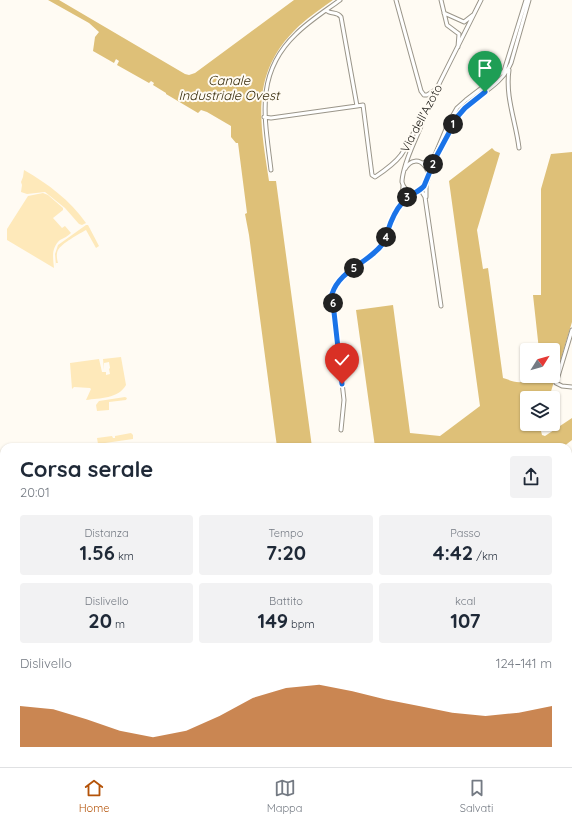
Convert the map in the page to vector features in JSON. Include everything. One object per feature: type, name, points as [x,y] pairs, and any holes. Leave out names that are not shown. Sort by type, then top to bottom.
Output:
[{"type":"street","points":[[272,170],[264,117],[266,91],[272,69],[277,58],[296,33],[340,0]]},
{"type":"street","points":[[396,0],[421,90],[424,95],[430,94],[437,88]]},
{"type":"street","points":[[441,0],[448,26],[459,34],[458,47]]},
{"type":"street","name":"Via dell'Azoto","points":[[357,106],[364,105],[372,175],[374,177],[389,167],[400,156],[426,110],[481,0]]},
{"type":"street","points":[[519,148],[509,100],[507,69],[526,0]]},
{"type":"street","points":[[441,306],[426,202],[426,183],[428,174],[458,116],[471,103],[500,80],[507,69],[529,0]]},
{"type":"street","points":[[264,117],[271,118],[357,106],[341,17],[338,14],[328,12],[326,10]]},
{"type":"street","points":[[444,13],[464,22],[474,14]]},
{"type":"street","points":[[405,169],[411,162],[429,162],[436,154],[448,122],[457,108],[507,69]]},
{"type":"street","points":[[341,430],[344,400],[332,294],[335,285],[341,278],[376,250],[384,241],[391,222],[401,203],[403,196],[402,178],[410,149],[422,125],[426,110]]},
{"type":"street","points":[[422,163],[426,166],[428,174]]},
{"type":"street","points":[[401,203],[406,198],[422,189],[426,183]]},
{"type":"street","points":[[403,185],[407,190],[421,192],[426,202]]},
{"type":"street","points":[[572,330],[556,383],[562,386],[572,387]]},
{"type":"shaded area","points":[[24,170],[58,193],[73,207],[86,223],[82,225],[79,224],[65,208],[45,192],[27,194],[21,192],[21,182]]},
{"type":"shaded area","points":[[43,193],[48,195],[63,208],[63,210],[53,218],[62,228],[65,226],[71,233],[60,240],[55,246],[53,253],[54,268],[7,240],[7,229],[28,196]]},
{"type":"shaded area","points":[[88,225],[99,246],[96,248],[86,230],[60,247],[57,253],[58,263],[56,263],[56,266],[55,254],[58,245]]},
{"type":"shaded area","points":[[121,357],[126,385],[123,390],[108,397],[86,400],[91,389],[90,388],[74,387],[72,389],[70,363],[99,359],[102,372],[106,372],[106,375],[110,374],[109,362],[104,363],[104,370],[103,359]]},
{"type":"shaded area","points":[[125,397],[127,398],[126,400],[109,402],[109,410],[97,411],[96,405],[99,401]]},
{"type":"shaded area","points":[[131,433],[133,435],[133,439],[98,443],[97,438],[112,436],[115,438],[115,436]]},
{"type":"water","name":"Canale Industriale Ovest","points":[[48,0],[59,0],[189,75],[195,73],[294,0],[333,0],[299,26],[283,44],[272,62],[265,80],[261,118],[269,181],[276,181],[311,443],[276,443],[245,214],[247,213],[238,143],[236,143],[231,137],[231,126],[207,112],[201,110],[198,113],[166,94],[153,85],[154,83],[151,81],[149,83],[117,65],[119,61],[116,59],[114,63],[93,51],[95,37],[99,32],[89,23]]},
{"type":"water","points":[[492,148],[500,153],[477,230],[483,269],[488,268],[503,378],[520,383],[554,383],[551,391],[520,391],[520,431],[541,431],[542,435],[545,436],[552,431],[560,431],[560,426],[572,418],[572,440],[568,443],[374,443],[356,310],[393,305],[410,433],[440,436],[480,406],[449,181]]},
{"type":"water","points":[[572,152],[572,322],[560,362],[560,343],[538,343],[533,295],[541,295],[541,189],[551,154]]},
{"type":"route","points":[[342,384],[332,294],[335,285],[341,278],[376,250],[384,241],[391,222],[401,203],[412,194],[422,189],[424,186],[436,157],[458,116],[465,108],[485,92]]}]
